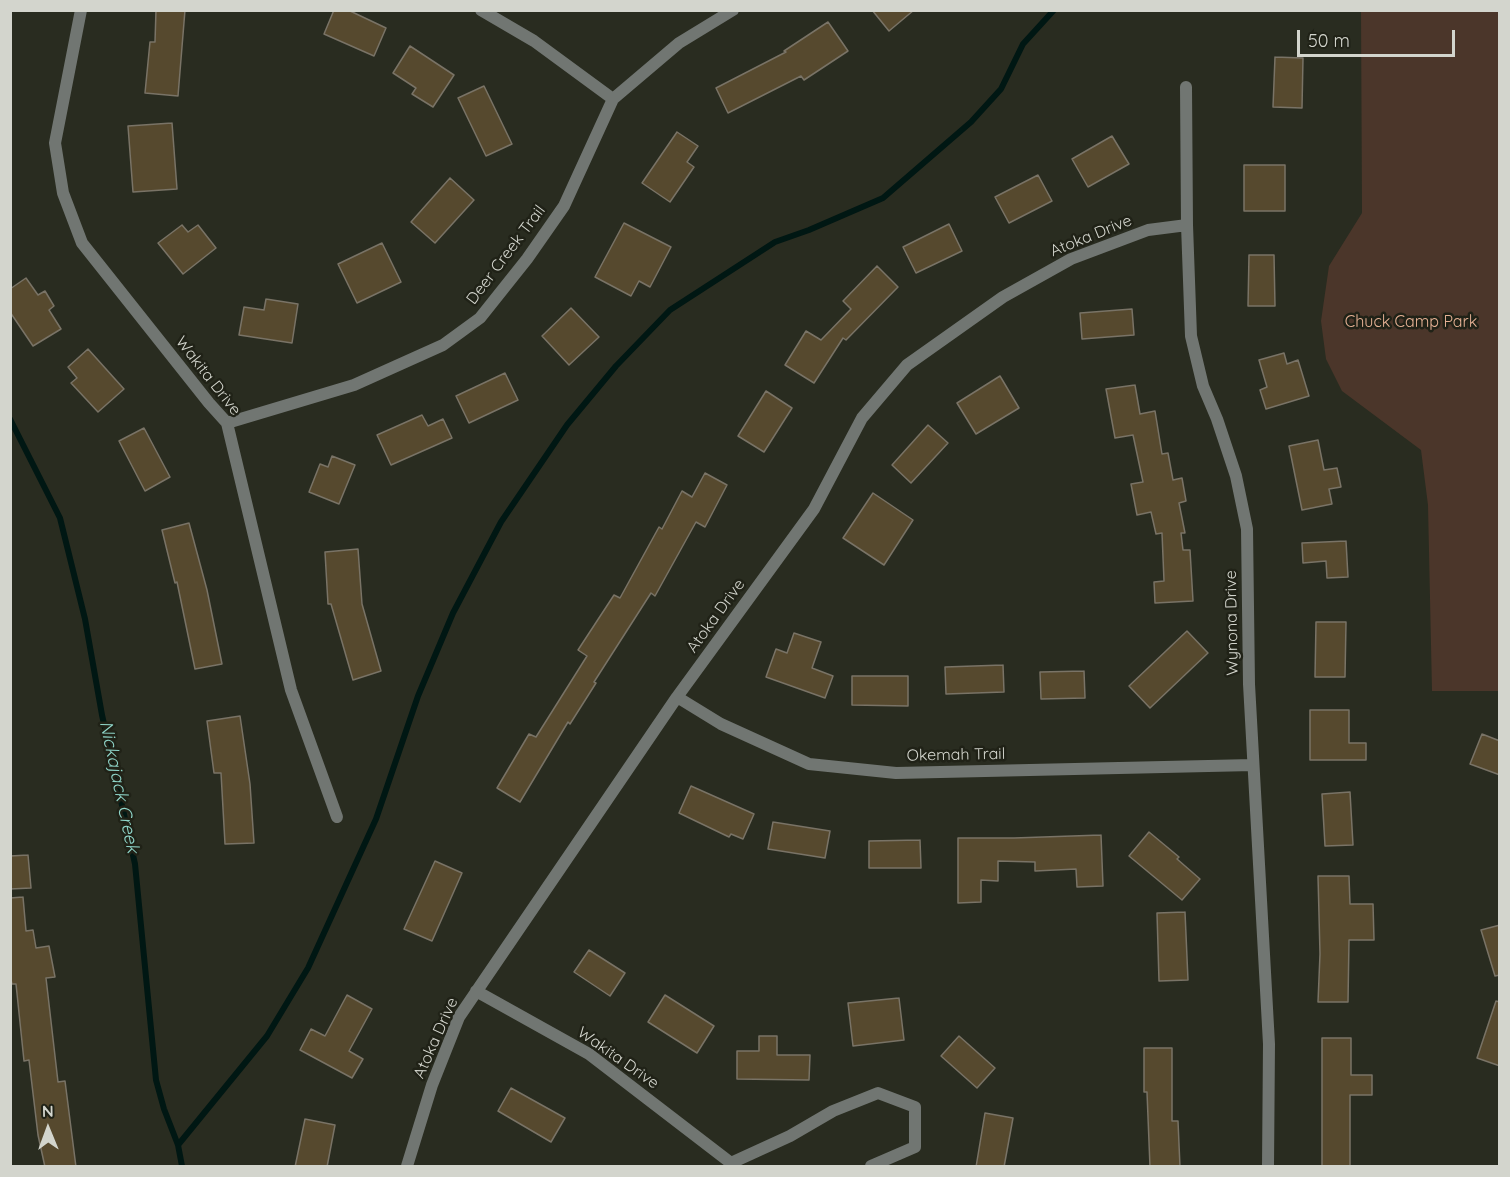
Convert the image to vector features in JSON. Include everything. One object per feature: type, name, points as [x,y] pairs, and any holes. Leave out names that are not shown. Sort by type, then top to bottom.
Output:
[{"type":"street","name":"Wakita Drive","points":[[81,10],[55,143],[63,193],[82,243],[227,423],[291,690],[337,817]]},
{"type":"street","points":[[481,10],[534,41],[614,99]]},
{"type":"street","name":"Deer Creek Trail","points":[[227,423],[354,385],[443,345],[480,318],[564,206],[614,99],[679,42],[733,10]]},
{"type":"street","name":"Wynona Drive","points":[[1186,87],[1191,336],[1203,386],[1236,476],[1247,529],[1249,684],[1269,1044],[1268,1167]]},
{"type":"street","name":"Atoka Drive","points":[[408,1167],[432,1085],[459,1017],[677,697],[814,509],[862,418],[906,365],[1003,297],[1071,259],[1148,230],[1187,225]]},
{"type":"street","name":"Okemah Trail","points":[[677,697],[721,724],[809,764],[896,773],[1253,765]]},
{"type":"street","name":"Wakita Drive","points":[[476,991],[589,1054],[731,1165]]},
{"type":"street","points":[[731,1165],[790,1136],[833,1111],[878,1093],[915,1107],[915,1148],[871,1167]]},
{"type":"green space","name":"Chuck Camp Park","points":[[1361,11],[1499,11],[1499,691],[1432,691],[1428,505],[1421,450],[1342,391],[1326,359],[1321,321],[1329,266],[1362,213]]},
{"type":"building","points":[[156,10],[185,10],[178,96],[145,93],[150,42],[155,42]]},
{"type":"building","points":[[334,10],[348,10],[386,28],[374,56],[324,34]]},
{"type":"building","points":[[872,10],[914,10],[889,31]]},
{"type":"building","points":[[828,22],[848,51],[804,80],[801,76],[728,113],[716,88],[786,52],[784,51]]},
{"type":"building","points":[[410,46],[454,75],[433,107],[412,94],[416,88],[393,73]]},
{"type":"building","points":[[1275,57],[1303,58],[1302,108],[1273,107]]},
{"type":"building","points":[[484,86],[512,144],[486,156],[458,98]]},
{"type":"building","points":[[172,123],[177,189],[133,192],[128,126]]},
{"type":"building","points":[[677,132],[698,146],[687,162],[694,167],[670,202],[642,183]]},
{"type":"building","points":[[1112,136],[1129,164],[1088,187],[1072,159]]},
{"type":"building","points":[[1244,165],[1285,165],[1285,211],[1244,211]]},
{"type":"building","points":[[1038,175],[1052,201],[1009,223],[995,197]]},
{"type":"building","points":[[450,178],[474,200],[435,243],[411,222]]},
{"type":"building","points":[[624,223],[671,247],[650,287],[639,281],[631,296],[595,277]]},
{"type":"building","points":[[949,224],[962,251],[916,273],[903,247]]},
{"type":"building","points":[[182,225],[188,232],[198,225],[216,248],[183,274],[158,243]]},
{"type":"building","points":[[382,243],[401,282],[357,303],[338,264]]},
{"type":"building","points":[[1249,255],[1274,255],[1275,306],[1248,306]]},
{"type":"building","points":[[877,266],[898,287],[846,340],[843,338],[814,383],[785,365],[806,331],[821,340],[851,309],[843,301]]},
{"type":"building","points":[[26,278],[38,295],[45,291],[54,306],[49,310],[61,329],[33,346],[10,312],[10,289]]},
{"type":"building","points":[[266,299],[298,304],[292,343],[239,335],[244,307],[264,310]]},
{"type":"building","points":[[571,308],[599,337],[569,365],[542,336]]},
{"type":"building","points":[[1132,309],[1134,335],[1082,339],[1080,313]]},
{"type":"building","points":[[88,349],[124,389],[98,412],[71,383],[77,378],[68,367]]},
{"type":"building","points":[[1284,353],[1287,364],[1298,360],[1309,396],[1266,409],[1260,390],[1267,387],[1259,360]]},
{"type":"building","points":[[505,373],[518,400],[469,423],[456,396]]},
{"type":"building","points":[[1000,376],[1019,408],[976,434],[957,403]]},
{"type":"building","points":[[1135,385],[1140,414],[1155,411],[1162,454],[1168,453],[1173,480],[1182,478],[1186,501],[1179,503],[1185,533],[1181,533],[1183,550],[1190,550],[1193,601],[1155,603],[1154,582],[1164,581],[1162,533],[1156,534],[1151,512],[1137,515],[1131,484],[1143,482],[1133,435],[1115,438],[1106,389]]},
{"type":"building","points":[[766,391],[792,408],[764,452],[738,436]]},
{"type":"building","points":[[422,415],[428,426],[443,419],[452,438],[391,465],[377,435]]},
{"type":"building","points":[[928,425],[948,443],[911,483],[892,465]]},
{"type":"building","points":[[144,428],[170,477],[145,491],[119,441]]},
{"type":"building","points":[[1318,440],[1324,470],[1337,468],[1341,487],[1329,489],[1332,504],[1302,510],[1289,446]]},
{"type":"building","points":[[332,456],[355,465],[339,504],[309,492],[320,464],[328,467]]},
{"type":"building","points":[[705,473],[727,485],[705,527],[696,522],[655,596],[651,593],[570,724],[568,722],[520,802],[497,788],[529,734],[536,737],[587,656],[578,650],[614,595],[620,598],[659,527],[662,529],[682,491],[692,497]]},
{"type":"building","points":[[873,493],[913,520],[884,565],[843,538]]},
{"type":"building","points":[[189,523],[207,590],[222,664],[195,669],[177,582],[175,583],[162,530]]},
{"type":"building","points":[[1346,541],[1348,577],[1327,578],[1326,561],[1303,563],[1302,543]]},
{"type":"building","points":[[358,549],[362,604],[381,671],[353,680],[331,604],[328,604],[325,552]]},
{"type":"building","points":[[1316,622],[1346,622],[1345,677],[1315,677]]},
{"type":"building","points":[[1187,631],[1208,653],[1150,708],[1129,686]]},
{"type":"building","points":[[794,633],[821,642],[812,668],[833,676],[825,698],[766,677],[776,649],[787,653]]},
{"type":"building","points":[[1003,665],[1004,692],[946,694],[945,667]]},
{"type":"building","points":[[1084,671],[1085,698],[1041,699],[1040,672]]},
{"type":"building","points":[[852,676],[908,676],[908,706],[852,705]]},
{"type":"building","points":[[1310,710],[1349,710],[1349,743],[1366,743],[1366,760],[1310,760]]},
{"type":"building","points":[[240,716],[250,784],[254,843],[225,844],[221,773],[214,773],[207,721]]},
{"type":"building","points":[[1482,734],[1500,741],[1500,775],[1470,764]]},
{"type":"building","points":[[691,786],[754,814],[743,839],[731,834],[729,837],[679,813]]},
{"type":"building","points":[[1350,792],[1353,845],[1325,846],[1322,794]]},
{"type":"building","points":[[773,822],[830,831],[825,858],[768,849]]},
{"type":"building","points":[[1149,832],[1179,857],[1177,859],[1200,879],[1182,900],[1129,856]]},
{"type":"building","points":[[1101,835],[1103,886],[1077,887],[1076,869],[1035,871],[1035,862],[998,861],[998,881],[981,880],[981,902],[958,903],[958,838]]},
{"type":"building","points":[[920,840],[921,868],[869,868],[869,841]]},
{"type":"building","points":[[28,855],[31,888],[10,889],[10,856]]},
{"type":"building","points":[[435,861],[462,873],[432,941],[404,929]]},
{"type":"building","points":[[1318,876],[1349,876],[1350,904],[1373,904],[1374,940],[1349,940],[1348,1002],[1318,1002],[1320,954]]},
{"type":"building","points":[[23,897],[26,931],[33,930],[36,948],[49,946],[55,977],[46,978],[58,1082],[65,1081],[76,1167],[45,1167],[38,1135],[29,1060],[24,1061],[16,984],[12,984],[10,976],[10,898]]},
{"type":"building","points":[[1185,912],[1188,980],[1159,981],[1157,913]]},
{"type":"building","points":[[1500,925],[1500,975],[1495,976],[1481,930]]},
{"type":"building","points":[[589,950],[625,973],[610,996],[574,972]]},
{"type":"building","points":[[347,995],[372,1009],[349,1051],[363,1059],[352,1078],[300,1050],[311,1029],[325,1036]]},
{"type":"building","points":[[665,995],[714,1026],[697,1053],[648,1022]]},
{"type":"building","points":[[899,998],[904,1040],[853,1046],[848,1003]]},
{"type":"building","points":[[1496,1001],[1500,1002],[1500,1066],[1477,1058]]},
{"type":"building","points":[[759,1036],[777,1036],[777,1055],[810,1055],[809,1080],[737,1079],[737,1051],[759,1051]]},
{"type":"building","points":[[959,1036],[995,1068],[977,1088],[941,1056]]},
{"type":"building","points":[[1322,1038],[1351,1038],[1351,1075],[1372,1075],[1372,1095],[1350,1095],[1350,1167],[1322,1167]]},
{"type":"building","points":[[1144,1048],[1172,1048],[1172,1121],[1178,1121],[1180,1167],[1150,1167],[1147,1092],[1144,1092]]},
{"type":"building","points":[[511,1088],[565,1118],[551,1142],[498,1111]]},
{"type":"building","points":[[985,1113],[1013,1118],[1004,1167],[976,1167]]},
{"type":"building","points":[[305,1119],[335,1125],[327,1167],[295,1167]]},
{"type":"waterway","points":[[178,1145],[267,1036],[308,968],[376,819],[418,696],[453,613],[501,522],[567,425],[616,366],[670,310],[775,242],[883,198],[971,122],[1001,89],[1023,44],[1054,10]]},
{"type":"waterway","name":"Nickajack Creek","points":[[10,419],[60,518],[85,619],[102,715],[135,864],[156,1080],[178,1145],[182,1166]]}]
